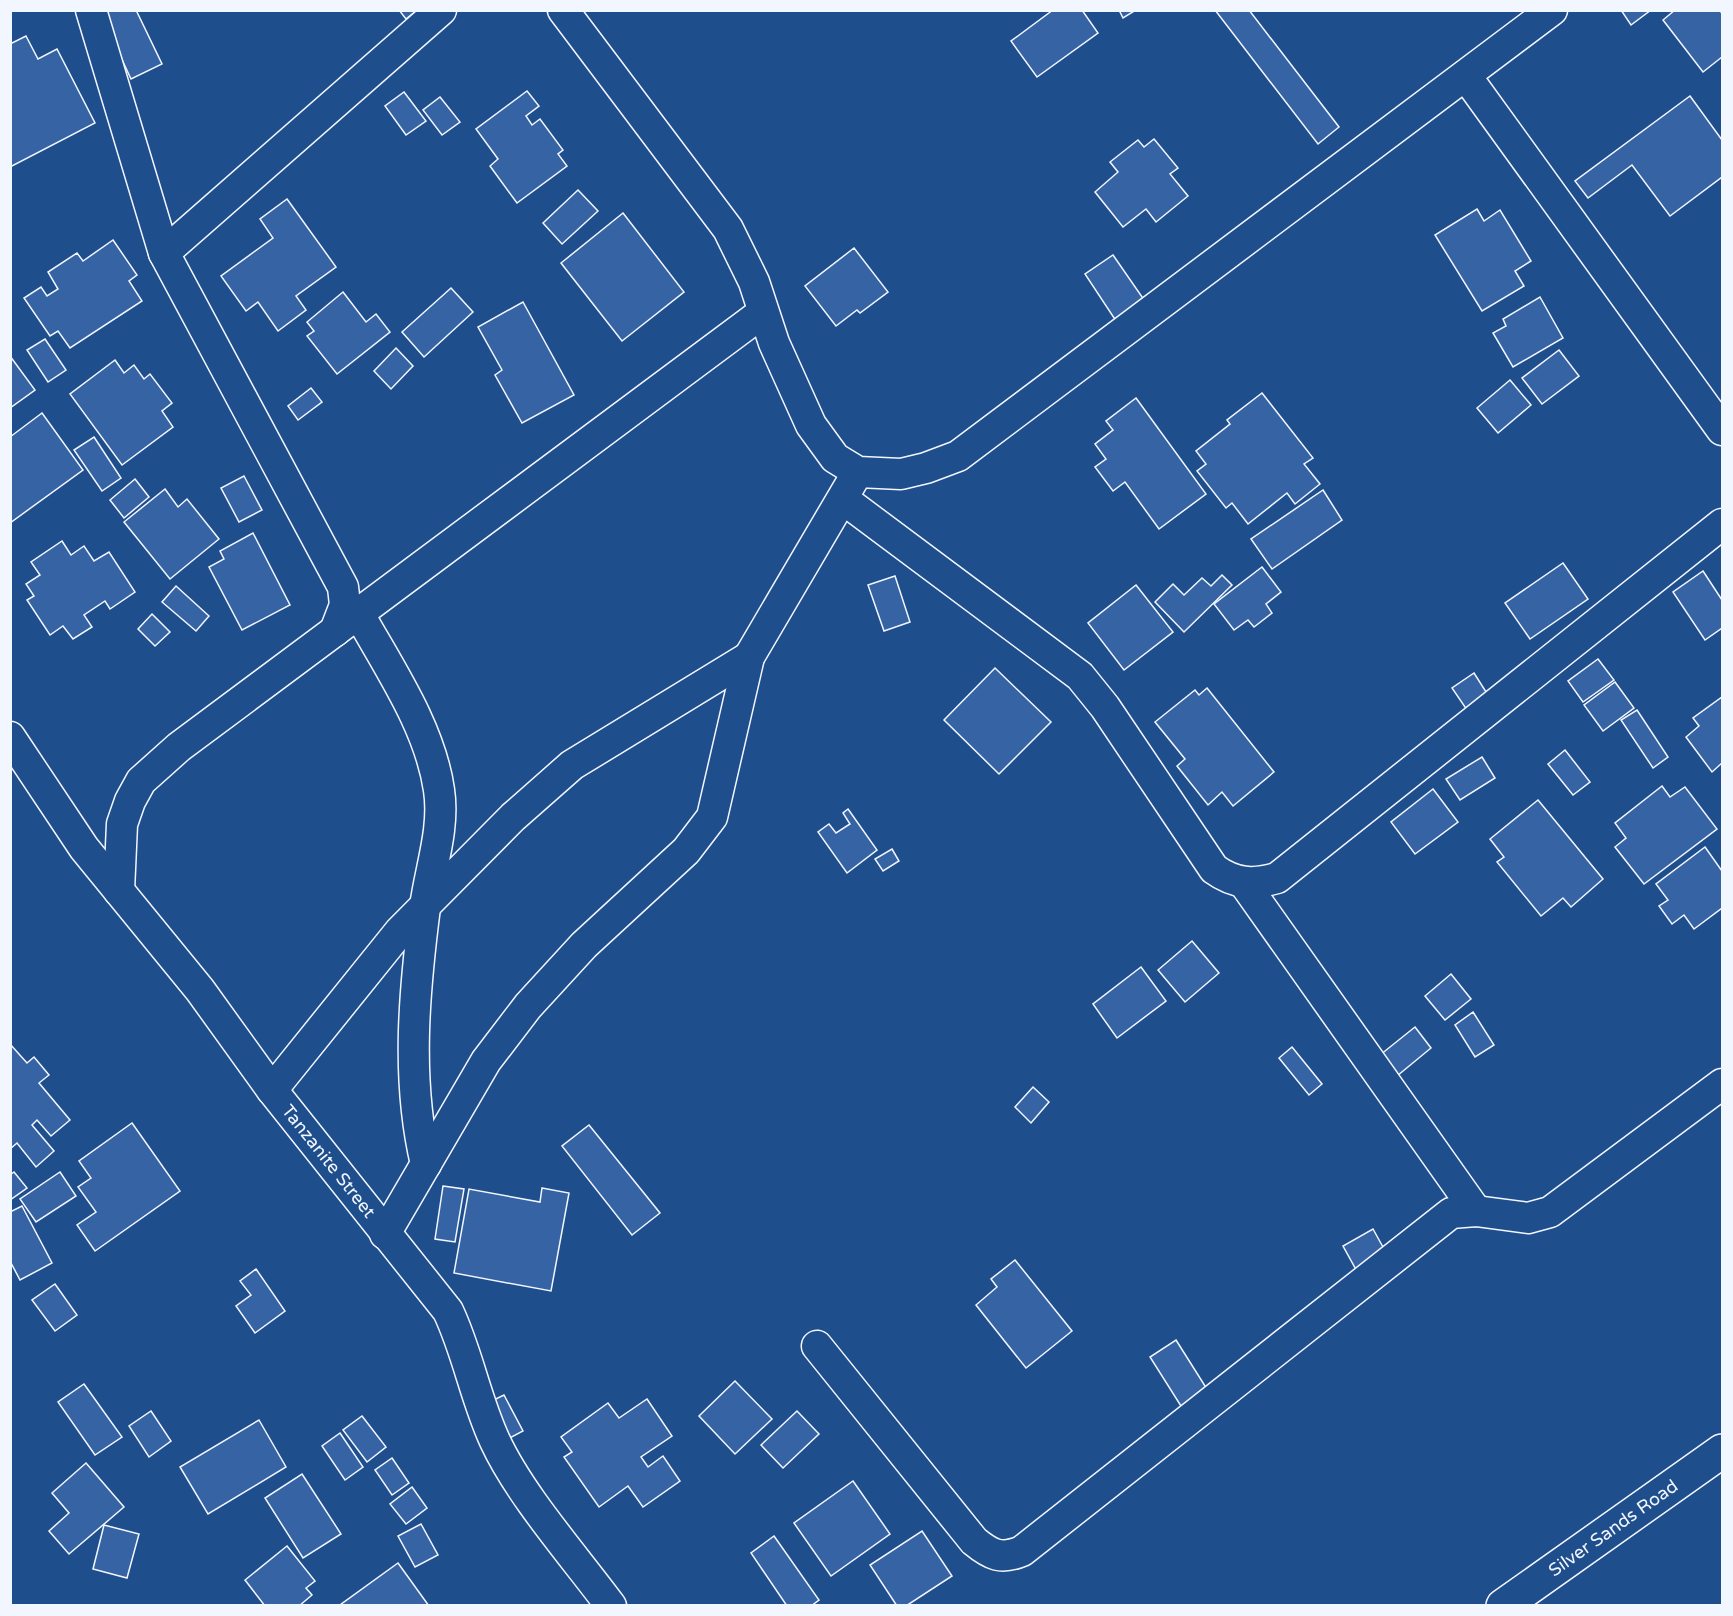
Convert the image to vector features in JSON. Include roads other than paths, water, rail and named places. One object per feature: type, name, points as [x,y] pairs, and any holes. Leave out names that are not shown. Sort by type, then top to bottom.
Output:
[{"type":"street","points":[[91,10],[164,253],[343,587],[347,622],[408,704],[430,756],[439,792],[438,837],[425,906],[414,1011],[418,1131],[426,1164]]},
{"type":"street","points":[[164,253],[441,10]]},
{"type":"street","points":[[563,10],[728,229],[754,282],[762,312],[811,425],[835,458],[858,472],[901,474],[926,468],[958,456],[1552,10]]},
{"type":"street","points":[[1466,75],[1722,430]]},
{"type":"street","points":[[119,891],[122,824],[141,781],[179,747],[762,312]]},
{"type":"street","points":[[385,1234],[486,1061],[528,1006],[584,945],[703,832],[712,817],[718,799],[749,657],[858,472]]},
{"type":"street","points":[[843,499],[1080,676],[1099,698],[1214,869],[1228,879],[1244,883],[1261,883],[1277,878],[1722,524]]},
{"type":"street","points":[[272,1090],[400,931],[513,817],[572,765],[749,657]]},
{"type":"street","name":"Tanzanite Street","points":[[10,737],[84,848],[200,990],[272,1090],[448,1311],[463,1343],[476,1396],[495,1442],[515,1476],[611,1605]]},
{"type":"street","points":[[1244,883],[1476,1210]]},
{"type":"street","points":[[818,1346],[974,1541],[991,1554],[1006,1558],[1022,1551],[1451,1213],[1476,1210],[1528,1218],[1550,1212],[1722,1084]]},
{"type":"street","name":"Silver Sands Road","points":[[1503,1605],[1722,1451]]}]
